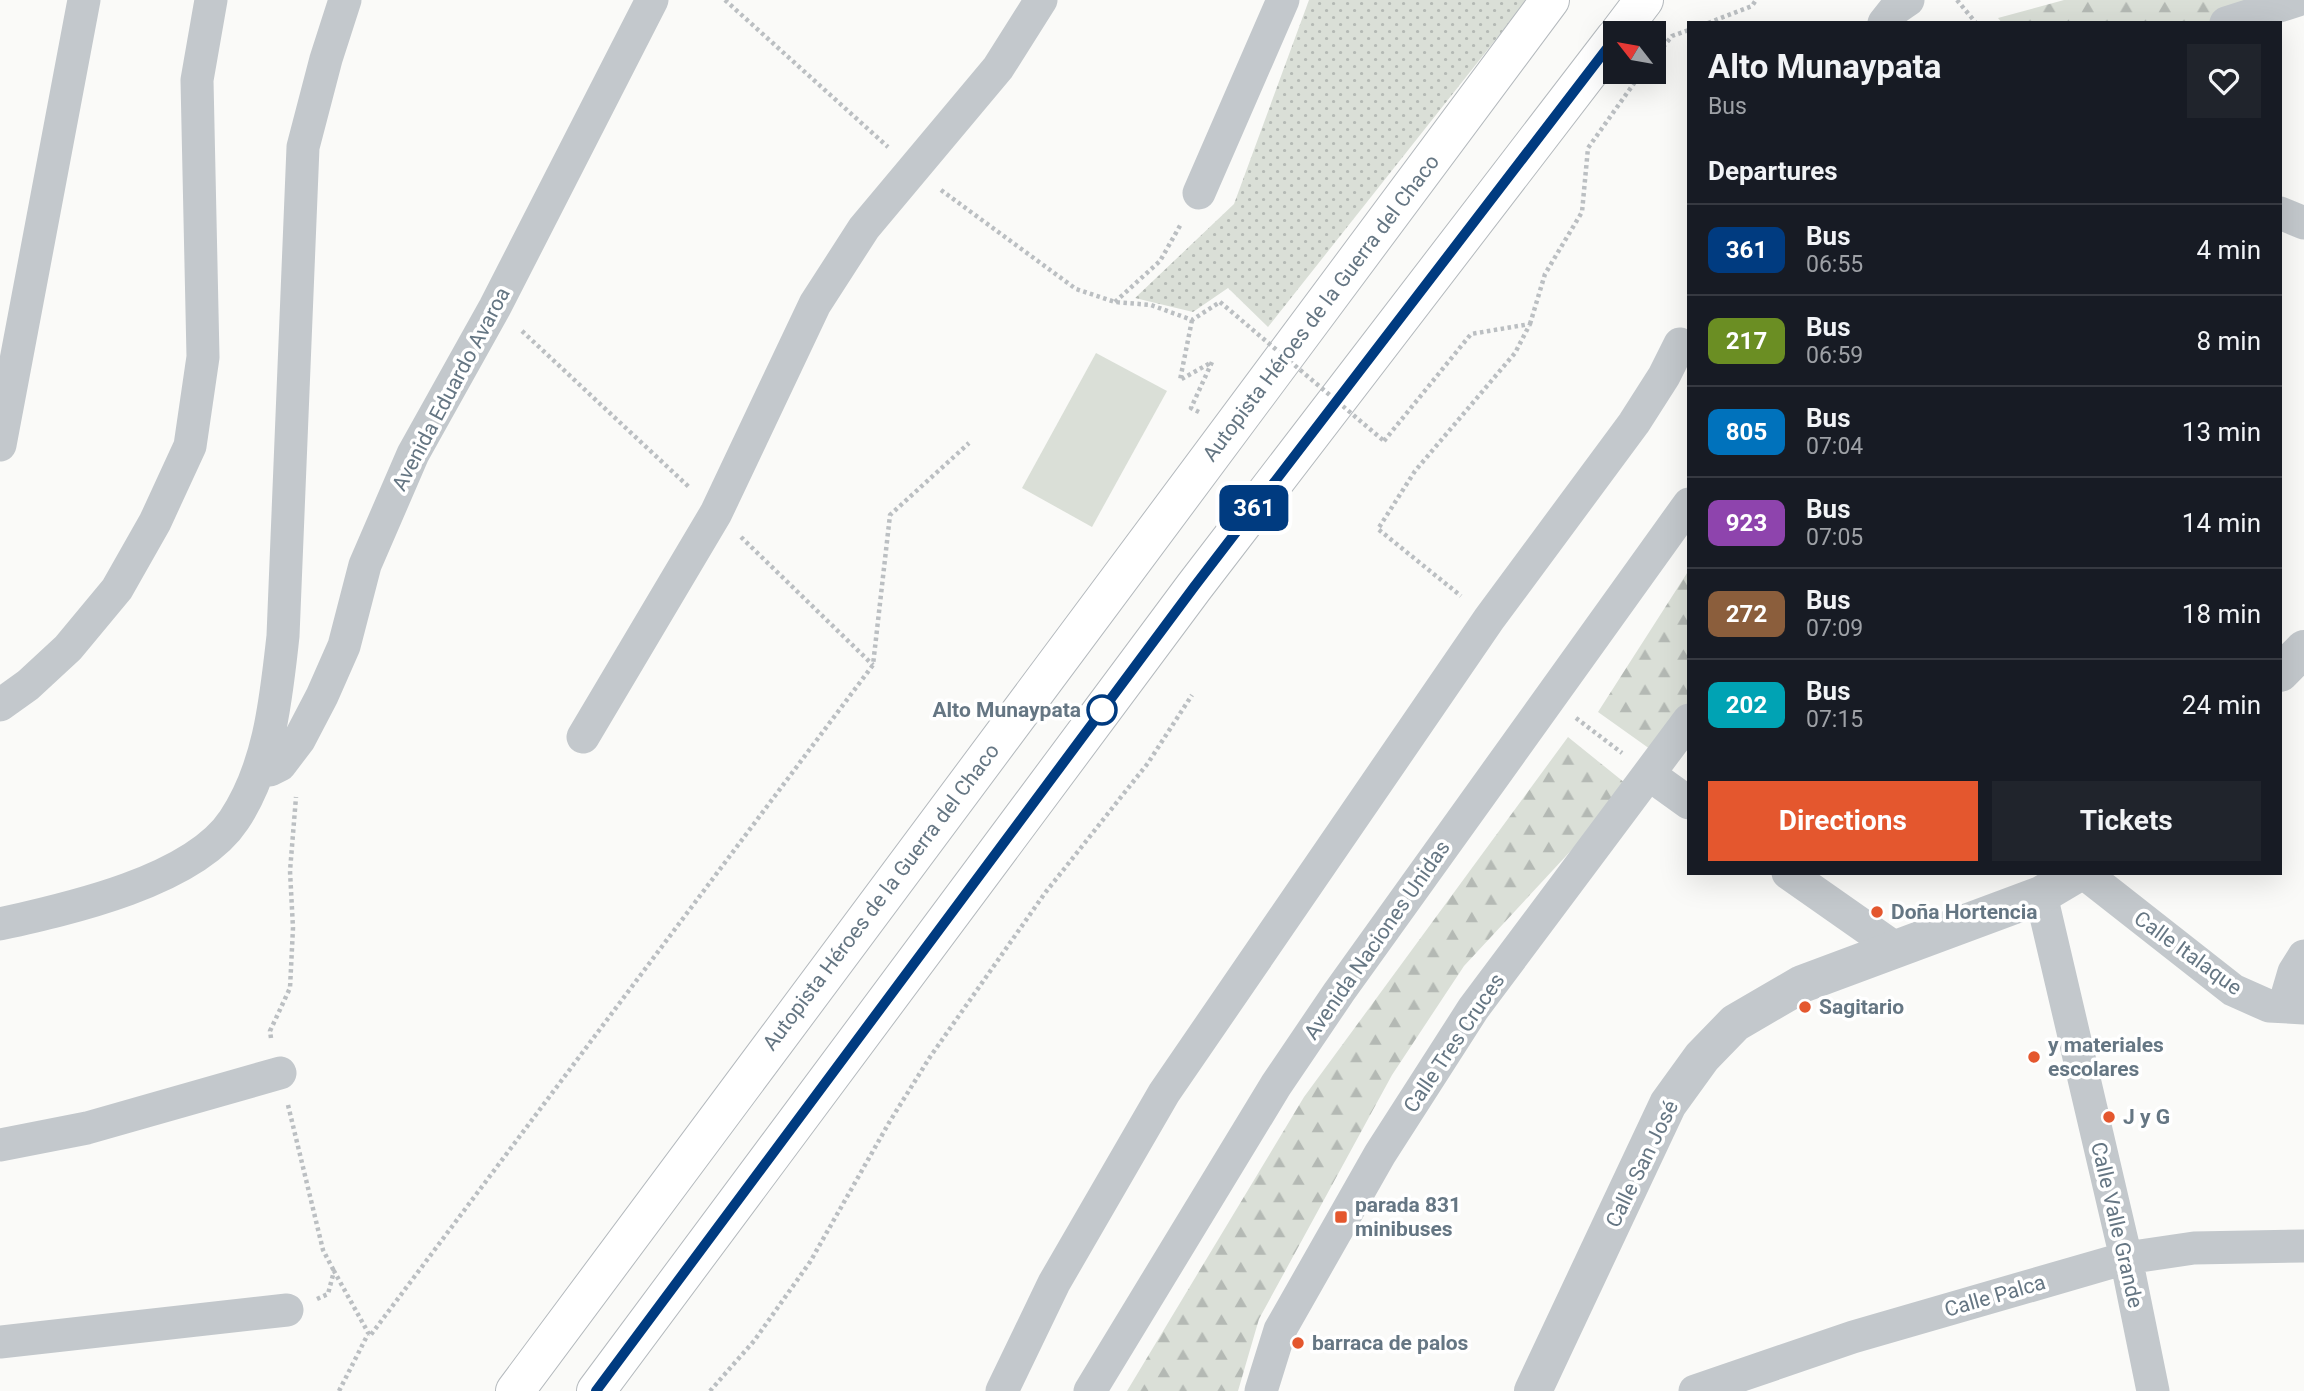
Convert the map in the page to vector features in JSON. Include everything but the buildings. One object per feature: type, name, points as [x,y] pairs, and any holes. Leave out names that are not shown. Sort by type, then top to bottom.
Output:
[{"type":"highway","name":"Autopista Héroes de la Guerra del Chaco","points":[[515,1391],[1550,0]]},
{"type":"highway","points":[[1628,21],[1644,0]]},
{"type":"highway","points":[[596,1391],[1194,587],[1603,54]]},
{"type":"street","points":[[0,445],[84,0]]},
{"type":"street","points":[[0,705],[28,685],[68,648],[117,589],[155,522],[190,446],[203,357],[197,80],[211,0]]},
{"type":"street","points":[[0,924],[148,882],[197,856],[234,821],[259,769],[274,714],[283,636],[303,148],[326,59],[345,0]]},
{"type":"street","name":"Avenida Eduardo Avaroa","points":[[259,769],[270,770],[280,765],[299,740],[344,646],[365,565],[412,454],[495,307],[652,0]]},
{"type":"street","points":[[583,737],[716,513],[815,304],[864,228],[998,68],[1041,0]]},
{"type":"street","points":[[1199,193],[1283,0]]},
{"type":"street","points":[[1886,21],[1895,9],[1908,0]]},
{"type":"street","points":[[2232,21],[2298,0]]},
{"type":"street","points":[[2282,214],[2304,223]]},
{"type":"street","points":[[1002,1391],[1054,1283],[1164,1093],[1489,619],[1634,423],[1664,376],[1680,344]]},
{"type":"street","name":"Avenida Naciones Unidas","points":[[1090,1391],[1276,1085],[1549,697],[1687,507]]},
{"type":"street","points":[[2282,671],[2304,649]]},
{"type":"street","name":"Calle Tres Cruces","points":[[1261,1391],[1280,1330],[1380,1154],[1473,1009],[1687,723]]},
{"type":"street","points":[[1650,775],[1687,802]]},
{"type":"street","name":"Calle San José","points":[[1534,1391],[1668,1104],[1702,1057],[1735,1023],[1802,984],[2041,895],[2075,875]]},
{"type":"street","name":"Calle Italaque","points":[[2087,875],[2233,990],[2269,1006],[2294,1007]]},
{"type":"street","points":[[1799,876],[1895,948]]},
{"type":"street","name":"Calle Valle Grande","points":[[2041,895],[2126,1258],[2152,1391]]},
{"type":"street","points":[[0,906],[23,907],[33,916]]},
{"type":"street","points":[[2294,1007],[2294,972],[2304,956]]},
{"type":"street","points":[[0,1145],[87,1128],[280,1073]]},
{"type":"street","name":"Calle Palca","points":[[1695,1391],[1853,1337],[2126,1258],[2194,1248],[2304,1246]]},
{"type":"street","points":[[0,1342],[287,1310]]},
{"type":"path","points":[[1713,21],[1752,6],[1756,0]]},
{"type":"path","points":[[1957,0],[1974,21]]},
{"type":"path","points":[[1666,43],[1672,36],[1687,31]]},
{"type":"path","points":[[1462,597],[1378,529],[1415,471],[1515,353],[1530,324],[1545,274],[1582,212],[1588,148],[1633,84]]},
{"type":"path","points":[[1192,320],[1151,305],[1115,302],[1160,261],[1199,193]]},
{"type":"path","points":[[1209,417],[1191,408],[1212,362],[1180,380],[1192,320],[1220,302],[1384,442],[1471,334],[1530,324]]},
{"type":"path","points":[[495,307],[716,513],[873,665]]},
{"type":"path","points":[[339,1391],[370,1336],[873,665],[890,515],[969,443]]},
{"type":"path","points":[[710,1391],[754,1341],[810,1262],[890,1121],[930,1057],[1045,893],[1148,763],[1192,695]]},
{"type":"path","points":[[1549,697],[1650,775]]},
{"type":"path","points":[[299,740],[290,872],[293,928],[290,988],[270,1031],[323,1250],[370,1336]]},
{"type":"path","points":[[287,1310],[328,1294],[334,1271],[370,1336]]},
{"type":"green space","points":[[1309,0],[1527,0],[1268,327],[1228,288],[1193,312],[1135,298],[1234,204]]},
{"type":"green space","points":[[2064,0],[2304,0],[2277,21],[2000,21],[1998,18]]},
{"type":"green space","points":[[1096,353],[1167,391],[1092,527],[1022,488]]},
{"type":"green space","points":[[1687,573],[1687,723],[1664,759],[1598,712]]},
{"type":"green space","points":[[1568,737],[1630,787],[1464,966],[1392,1075],[1259,1319],[1238,1391],[1127,1391],[1304,1097]]},
{"type":"bus line","name":"361","points":[[596,1391],[1194,587],[1603,54]]},
{"type":"place","name":"Alto Munaypata","points":[[1102,710]]},
{"type":"place","name":"Doña Hortencia","points":[[1877,912]]},
{"type":"place","name":"Sagitario","points":[[1805,1007]]},
{"type":"place","name":"y materiales escolares","points":[[2034,1057]]},
{"type":"place","name":"J y G","points":[[2109,1117]]},
{"type":"place","name":"parada 831 minibuses","points":[[1341,1217]]},
{"type":"place","name":"barraca de palos","points":[[1298,1343]]}]
